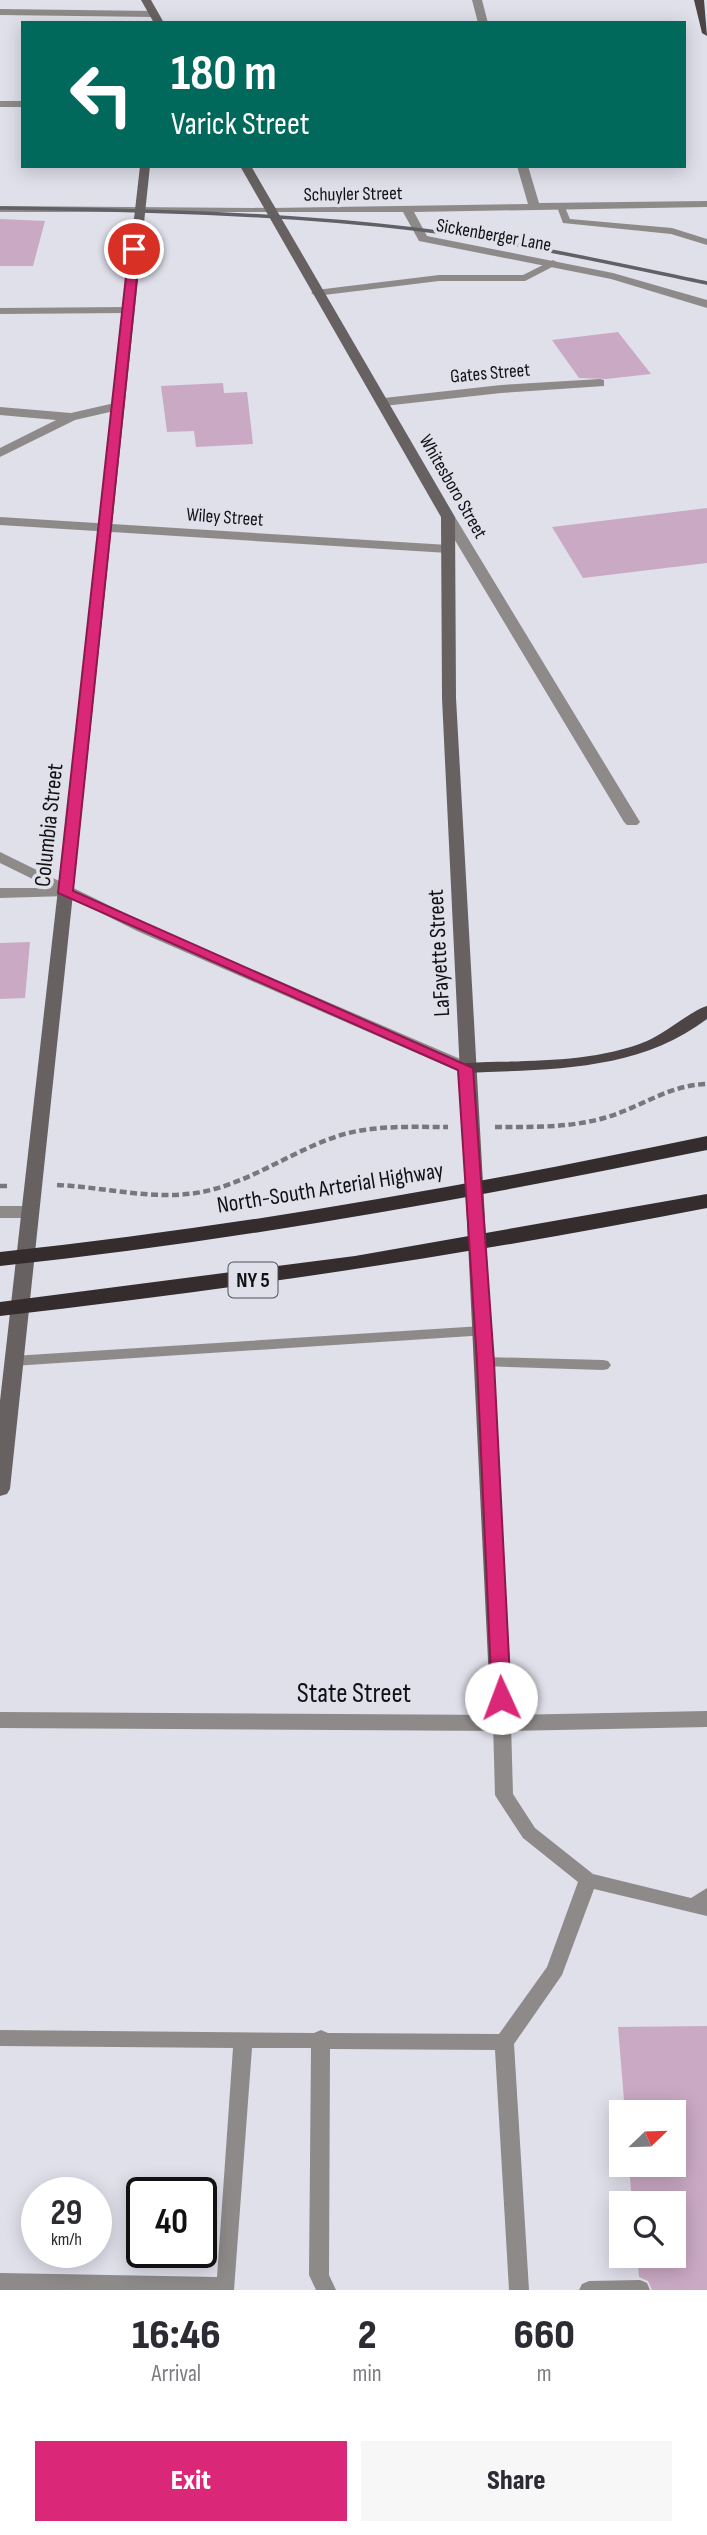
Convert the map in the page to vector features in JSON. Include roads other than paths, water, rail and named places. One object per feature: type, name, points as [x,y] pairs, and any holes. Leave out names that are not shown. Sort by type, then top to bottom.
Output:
[{"type":"highway","name":"North-South Arterial Highway","points":[[0,1259],[113,1249],[389,1204],[575,1171],[707,1143]]},
{"type":"highway","name":"NY 5","points":[[0,1309],[290,1275],[584,1227],[707,1200]]},
{"type":"main road","points":[[699,0],[707,33]]},
{"type":"main road","points":[[466,1068],[554,1066],[610,1058],[690,1026],[707,1011]]},
{"type":"street","points":[[146,0],[156,18]]},
{"type":"street","points":[[477,0],[482,21]]},
{"type":"street","points":[[0,12],[156,18]]},
{"type":"street","points":[[0,104],[21,104]]},
{"type":"street","name":"Columbia Street","points":[[0,1489],[9,1367],[30,1212],[145,168]]},
{"type":"street","name":"Whitesboro Street","points":[[246,168],[316,293],[384,402],[448,517],[632,822]]},
{"type":"street","points":[[523,168],[535,208]]},
{"type":"street","name":"Schuyler Street","points":[[0,209],[271,211],[707,204]]},
{"type":"street","name":"Sickenberger Lane","points":[[407,210],[423,239],[591,271],[707,304]]},
{"type":"street","name":"Gates Street","points":[[384,402],[600,383]]},
{"type":"street","points":[[0,453],[71,417],[119,406]]},
{"type":"street","points":[[0,411],[71,417]]},
{"type":"street","name":"LaFayette Street","points":[[448,517],[449,698],[466,1068],[485,1362],[502,1723]]},
{"type":"street","name":"Wiley Street","points":[[0,521],[448,549]]},
{"type":"street","points":[[0,858],[66,893],[466,1068]]},
{"type":"street","points":[[0,893],[66,893]]},
{"type":"street","points":[[0,1212],[30,1212]]},
{"type":"street","name":"State Street","points":[[0,1720],[502,1723],[707,1719]]},
{"type":"lane","points":[[561,207],[566,220],[672,231],[707,242]]},
{"type":"lane","points":[[316,293],[439,278],[525,278],[553,263]]},
{"type":"lane","points":[[0,311],[128,310]]},
{"type":"lane","points":[[9,1367],[482,1331]]},
{"type":"lane","points":[[485,1362],[603,1365]]},
{"type":"lane","points":[[502,1723],[504,1795],[529,1833],[588,1880],[702,1903]]},
{"type":"lane","points":[[519,2290],[504,2042],[555,1970],[588,1880]]},
{"type":"lane","points":[[0,2038],[243,2042],[321,2038],[504,2042]]},
{"type":"lane","points":[[321,2038],[319,2275],[326,2290]]},
{"type":"lane","points":[[0,2282],[226,2286],[243,2042]]},
{"type":"lane","points":[[589,2290],[639,2289]]},
{"type":"railway","points":[[0,208],[259,216],[414,229],[525,246],[707,283]]}]
